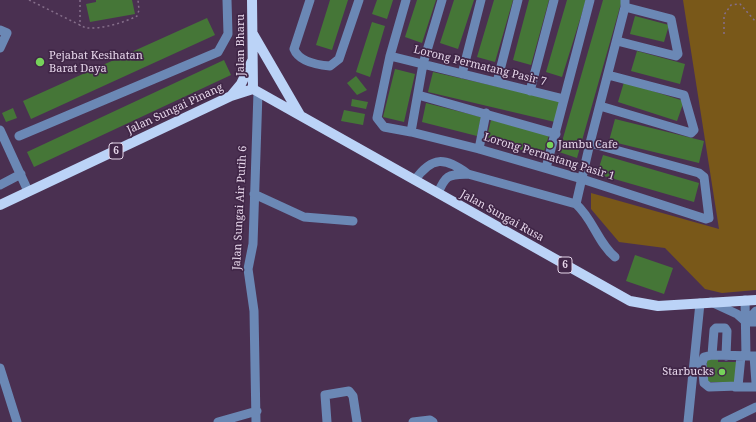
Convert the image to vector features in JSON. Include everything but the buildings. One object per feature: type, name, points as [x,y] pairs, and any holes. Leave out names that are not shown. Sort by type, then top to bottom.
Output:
[{"type":"main road","name":"Jalan Bharu","points":[[252,0],[255,90]]},
{"type":"main road","points":[[253,34],[300,116]]},
{"type":"main road","points":[[231,96],[241,84],[254,57]]},
{"type":"main road","name":"Jalan Sungai Rusa","points":[[255,90],[630,301],[658,306],[756,300]]},
{"type":"main road","name":"Jalan Sungai Pinang","points":[[0,205],[231,96],[255,90]]},
{"type":"street","points":[[19,136],[218,52],[228,34],[227,0]]},
{"type":"street","points":[[310,0],[294,49],[301,58],[321,65],[330,66],[339,59],[359,0]]},
{"type":"street","points":[[390,56],[406,0]]},
{"type":"street","points":[[411,132],[423,64],[442,0]]},
{"type":"street","points":[[462,74],[481,0]]},
{"type":"street","points":[[497,82],[518,0]]},
{"type":"street","points":[[530,91],[554,0]]},
{"type":"street","points":[[546,168],[590,0]]},
{"type":"street","points":[[576,204],[590,143],[617,41],[625,3],[671,19],[678,54],[676,56],[617,41]]},
{"type":"street","points":[[0,30],[7,33],[0,48]]},
{"type":"street","name":"Lorong Permatang Pasir 7","points":[[390,56],[564,99]]},
{"type":"street","name":"Lorong Permatang Pasir 1","points":[[390,56],[377,118],[384,127],[411,132],[479,149],[546,168],[708,220],[710,216],[704,177],[699,173],[590,143]]},
{"type":"street","points":[[600,106],[691,133],[694,130],[684,95],[608,75]]},
{"type":"street","name":"Jalan Sungai Air Putih 6","points":[[255,90],[253,244],[248,269],[254,311],[256,422]]},
{"type":"street","points":[[418,95],[556,134]]},
{"type":"street","points":[[479,149],[486,114]]},
{"type":"street","points":[[0,130],[28,191]]},
{"type":"street","points":[[415,180],[428,165],[443,161],[452,164],[468,174]]},
{"type":"street","points":[[0,184],[21,174]]},
{"type":"street","points":[[438,193],[447,176],[452,174],[468,174],[576,204],[590,220],[615,258]]},
{"type":"street","points":[[254,194],[304,217],[353,221]]},
{"type":"street","points":[[745,300],[746,342],[756,383]]},
{"type":"street","points":[[711,302],[737,314],[746,322],[756,322]]},
{"type":"street","points":[[688,422],[700,303]]},
{"type":"street","points":[[746,322],[756,311]]},
{"type":"street","points":[[712,355],[714,330],[716,328],[725,328],[728,331],[726,356]]},
{"type":"street","points":[[746,342],[756,342]]},
{"type":"street","points":[[749,356],[707,356],[703,360],[704,383],[709,387],[756,387]]},
{"type":"street","points":[[735,387],[740,383],[749,356]]},
{"type":"street","points":[[0,368],[17,422]]},
{"type":"street","points":[[327,422],[325,395],[349,391],[353,396],[357,422]]},
{"type":"street","points":[[725,422],[756,408]]},
{"type":"street","points":[[218,422],[256,411]]},
{"type":"street","points":[[414,422],[430,420],[433,422]]},
{"type":"path","points":[[29,0],[80,26],[92,29],[130,20],[137,16],[138,0]]},
{"type":"path","points":[[80,0],[80,26]]},
{"type":"path","points":[[724,34],[724,15],[731,5],[740,4],[756,22]]},
{"type":"shaded area","points":[[683,0],[756,0],[756,290],[722,293],[705,289],[665,248],[619,242],[591,209],[591,193],[719,229]]},
{"type":"place","name":"Pejabat Kesihatan Barat Daya","points":[[40,62]]},
{"type":"place","name":"Jambu Cafe","points":[[550,145]]},
{"type":"place","name":"Starbucks","points":[[722,372]]}]
